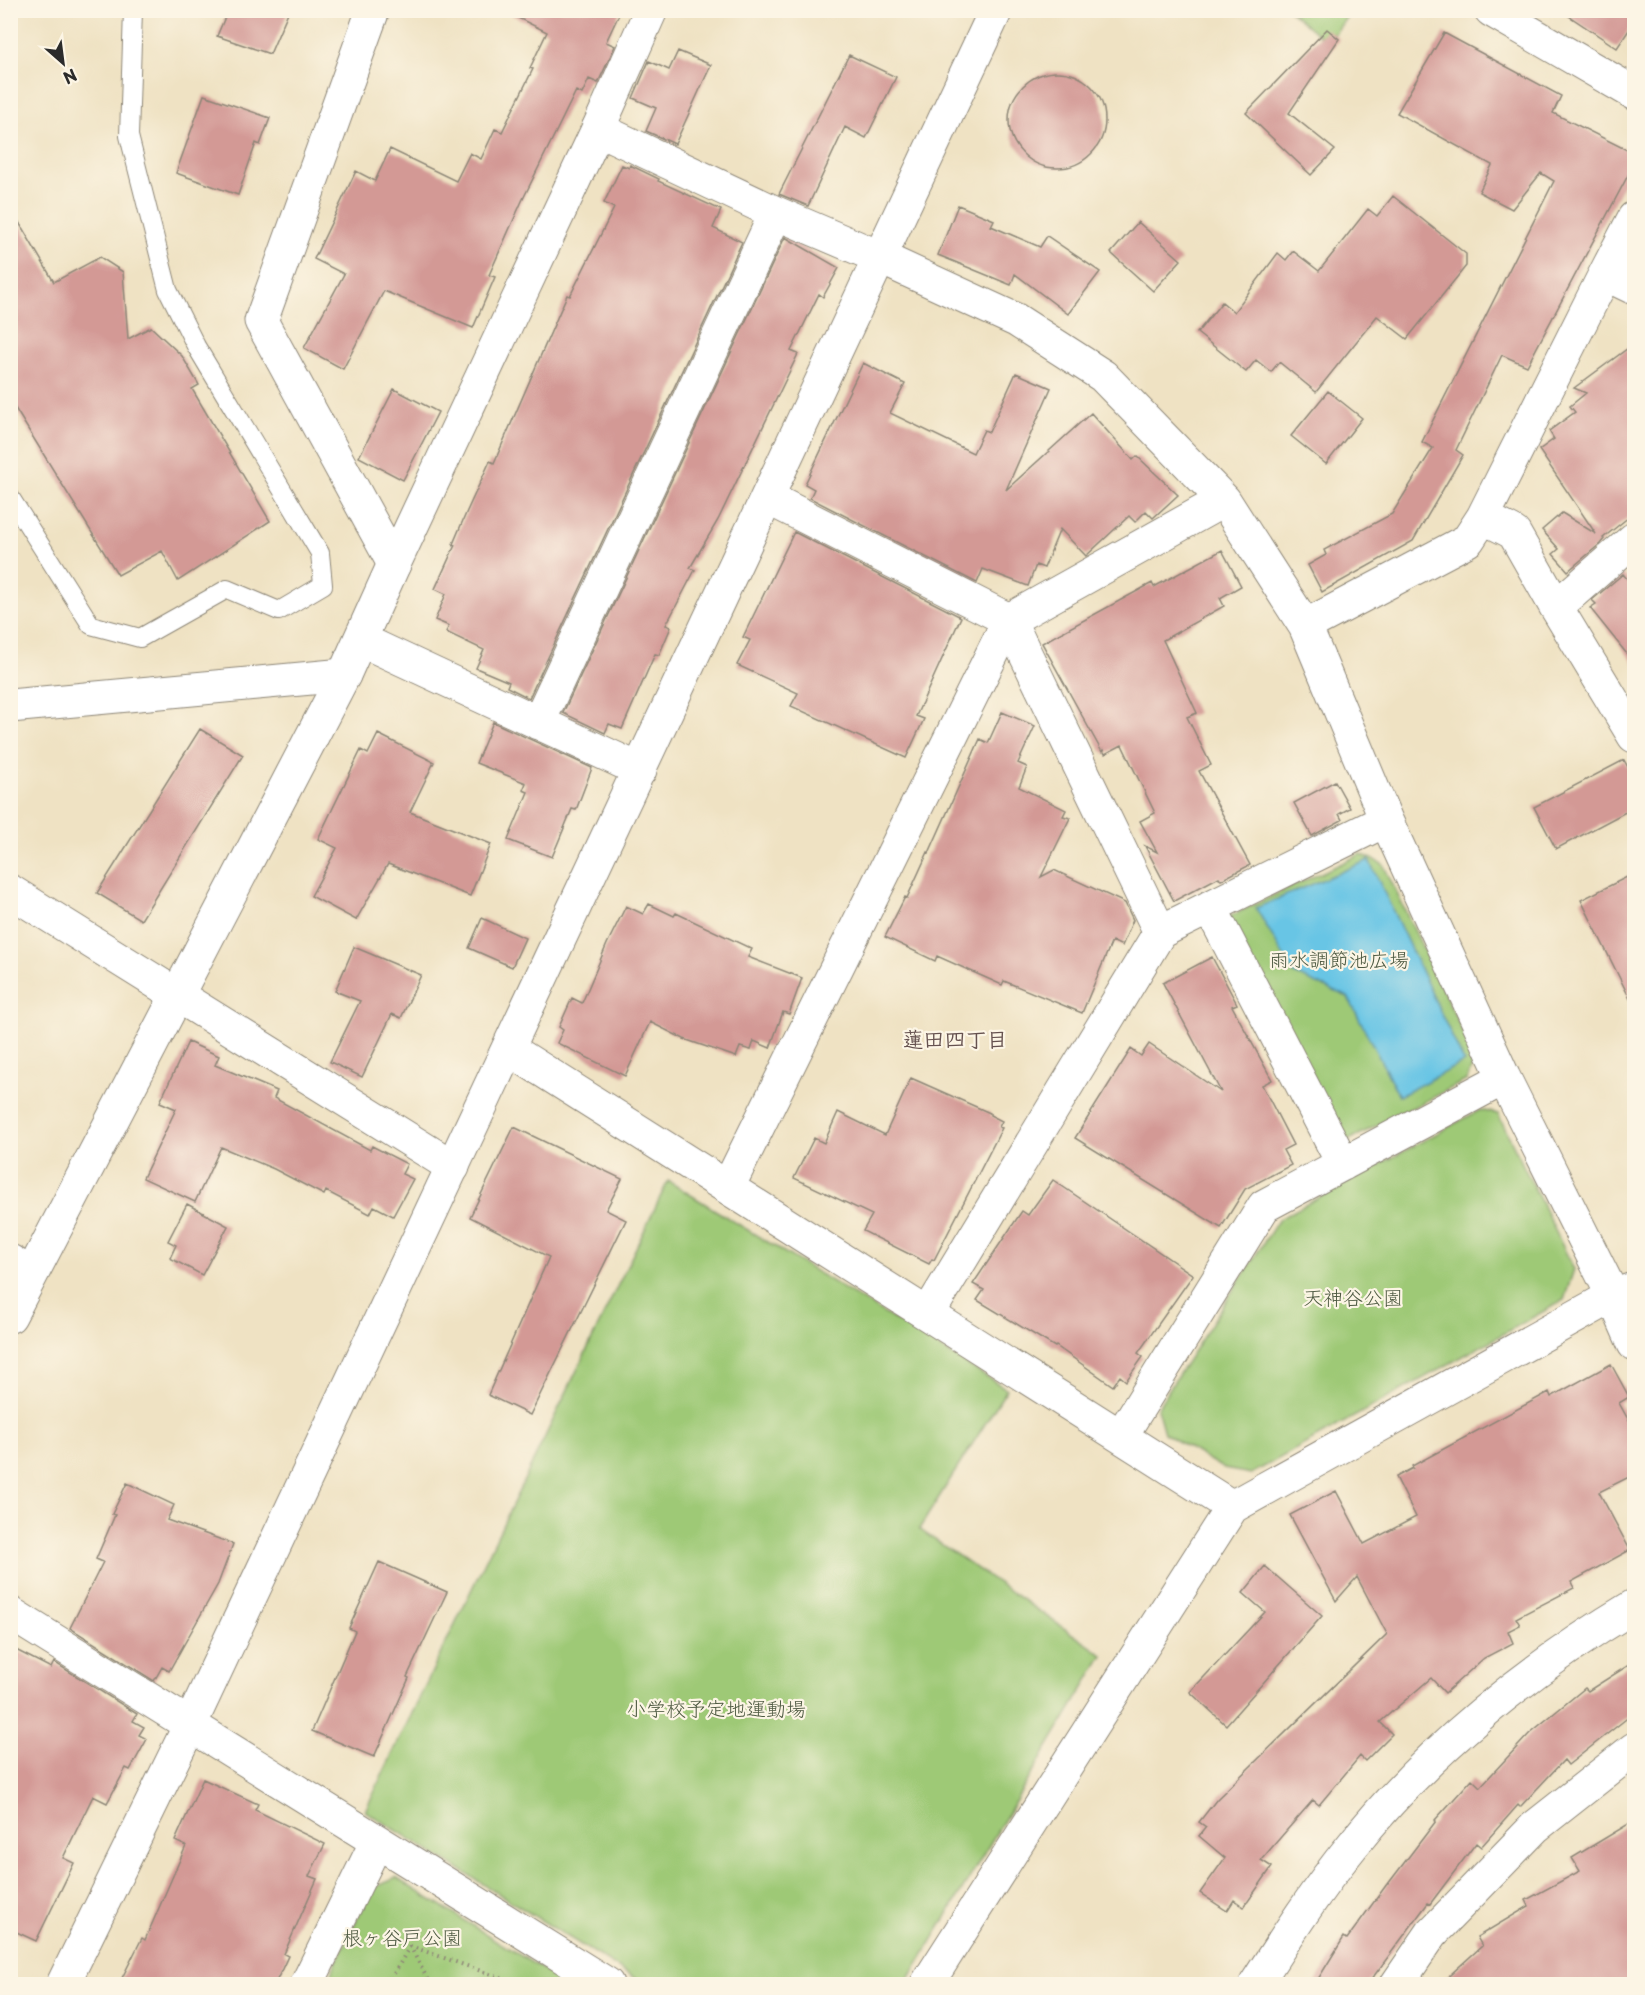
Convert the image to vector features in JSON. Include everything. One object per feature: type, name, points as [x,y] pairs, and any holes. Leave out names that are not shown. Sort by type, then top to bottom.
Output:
[{"type":"street","points":[[374,10],[261,321],[394,564]]},
{"type":"street","points":[[10,1316],[21,1268],[177,993],[344,675],[651,10]]},
{"type":"street","points":[[63,1984],[190,1725],[996,10]]},
{"type":"street","points":[[1491,10],[1635,93]]},
{"type":"street","points":[[598,129],[776,213],[1016,320],[1103,376],[1224,500],[1305,626],[1386,820],[1504,1078],[1624,1292],[1635,1344]]},
{"type":"street","points":[[538,723],[776,213]]},
{"type":"street","points":[[1305,626],[1468,540],[1483,518],[1635,218]]},
{"type":"street","points":[[1605,274],[1635,288]]},
{"type":"street","points":[[768,498],[1009,620],[1160,932]]},
{"type":"street","points":[[728,1187],[1009,620],[1224,500]]},
{"type":"street","points":[[1483,518],[1514,533],[1556,607],[1635,736]]},
{"type":"street","points":[[1556,607],[1635,539]]},
{"type":"street","points":[[361,640],[640,770]]},
{"type":"street","points":[[10,706],[344,675]]},
{"type":"street","points":[[928,1314],[1160,932],[1386,820]]},
{"type":"street","points":[[10,891],[453,1167]]},
{"type":"street","points":[[1210,907],[1343,1164]]},
{"type":"street","points":[[508,1049],[1232,1507]]},
{"type":"street","points":[[1121,1436],[1264,1206],[1504,1078]]},
{"type":"street","points":[[927,1984],[1232,1507],[1624,1292]]},
{"type":"street","points":[[1256,1984],[1299,1917],[1346,1854],[1411,1779],[1471,1725],[1530,1677],[1593,1631],[1635,1606]]},
{"type":"street","points":[[10,1613],[607,1984]]},
{"type":"street","points":[[1397,1984],[1432,1933],[1535,1827],[1635,1749]]},
{"type":"street","points":[[308,1984],[377,1841]]},
{"type":"lane","points":[[10,497],[90,625],[140,638],[227,589],[279,611],[323,585],[320,553],[196,346],[168,290],[129,136],[133,10]]},
{"type":"path","points":[[388,1984],[410,1946]]},
{"type":"path","points":[[410,1946],[430,1984]]},
{"type":"path","points":[[410,1946],[518,1984]]},
{"type":"green space","points":[[1290,11],[1351,11],[1328,43]]},
{"type":"green space","name":"雨水調節池広場","points":[[1361,854],[1383,864],[1475,1058],[1467,1080],[1341,1144],[1226,918]]},
{"type":"green space","name":"天神谷公園","points":[[1480,1110],[1498,1114],[1574,1269],[1564,1300],[1251,1474],[1224,1469],[1164,1433],[1157,1408],[1279,1219]]},
{"type":"green space","name":"小学校予定地運動場","points":[[668,1181],[1007,1389],[919,1529],[1103,1655],[906,1984],[644,1984],[365,1811]]},
{"type":"green space","name":"根ヶ谷戸公園","points":[[396,1878],[566,1984],[326,1984],[371,1889]]},
{"type":"water","points":[[1369,860],[1464,1062],[1399,1096],[1348,997],[1294,974],[1256,908]]},
{"type":"building","points":[[228,10],[289,10],[270,54],[217,36]]},
{"type":"building","points":[[502,10],[621,10],[606,42],[615,46],[598,83],[589,79],[582,94],[576,91],[489,275],[495,277],[473,328],[384,291],[343,369],[304,348],[344,274],[314,259],[356,171],[375,181],[390,149],[456,181],[470,153],[481,159],[495,129],[502,132],[533,69],[530,68],[547,32]]},
{"type":"building","points":[[1560,10],[1635,10],[1635,21],[1617,48]]},
{"type":"building","points":[[1327,29],[1339,39],[1289,113],[1335,150],[1311,175],[1246,113]]},
{"type":"building","points":[[1444,33],[1561,96],[1553,113],[1635,154],[1635,162],[1527,366],[1502,355],[1456,450],[1463,455],[1413,541],[1322,592],[1308,565],[1326,555],[1324,550],[1392,514],[1433,448],[1422,442],[1554,181],[1541,173],[1512,209],[1479,192],[1492,165],[1397,113]]},
{"type":"building","points":[[678,51],[711,65],[675,144],[646,131],[656,108],[633,98],[649,61],[669,70]]},
{"type":"building","points":[[849,55],[896,77],[866,138],[845,127],[808,206],[779,194]]},
{"type":"building","points":[[1057,72],[1075,76],[1091,86],[1101,102],[1105,120],[1101,138],[1091,154],[1075,164],[1057,168],[1039,164],[1023,154],[1013,138],[1009,120],[1013,102],[1023,86],[1039,76]]},
{"type":"building","points":[[204,95],[270,118],[260,145],[256,143],[238,195],[176,173]]},
{"type":"building","points":[[622,165],[629,168],[630,165],[659,179],[658,181],[721,210],[713,228],[742,242],[529,698],[507,687],[509,682],[476,668],[484,650],[446,632],[449,626],[435,620],[446,594],[435,589],[455,545],[453,544],[467,511],[490,461],[494,463],[567,295],[570,296],[614,208],[604,203]]},
{"type":"building","points":[[1393,196],[1466,254],[1466,266],[1407,339],[1377,316],[1316,392],[1279,362],[1271,372],[1256,360],[1246,372],[1197,333],[1222,302],[1234,312],[1278,253],[1286,260],[1293,251],[1319,271],[1368,209],[1377,216]]},
{"type":"building","points":[[958,205],[994,220],[991,226],[1040,247],[1047,236],[1100,272],[1068,314],[1015,274],[1011,285],[938,255]]},
{"type":"building","points":[[10,207],[54,282],[100,257],[123,272],[128,339],[151,327],[182,356],[199,385],[192,389],[270,521],[178,581],[162,551],[118,575],[10,400]]},
{"type":"building","points":[[1138,222],[1181,260],[1153,291],[1111,253]]},
{"type":"building","points":[[785,237],[839,268],[823,297],[819,294],[791,351],[798,354],[718,520],[690,568],[695,570],[666,625],[671,627],[659,655],[655,654],[622,729],[609,724],[605,733],[563,713]]},
{"type":"building","points":[[1635,343],[1635,512],[1568,571],[1553,554],[1559,549],[1542,530],[1562,513],[1596,534],[1539,450],[1554,439],[1549,431],[1575,412],[1570,406],[1586,393],[1574,388]]},
{"type":"building","points":[[863,363],[905,384],[890,413],[973,453],[984,430],[989,432],[1016,373],[1051,388],[1006,490],[1091,413],[1133,460],[1137,456],[1178,495],[1153,518],[1146,511],[1135,522],[1129,516],[1086,556],[1060,529],[1044,568],[1036,565],[1028,586],[983,569],[977,583],[810,498],[814,489],[805,484]]},
{"type":"building","points":[[394,389],[438,412],[403,480],[359,457]]},
{"type":"building","points":[[1328,391],[1362,418],[1326,464],[1291,436]]},
{"type":"building","points":[[794,532],[961,617],[916,716],[924,719],[906,758],[791,706],[798,693],[737,665],[750,640],[743,637]]},
{"type":"building","points":[[1222,550],[1241,586],[1220,598],[1224,606],[1163,640],[1197,713],[1187,717],[1211,765],[1199,771],[1250,865],[1221,880],[1219,877],[1174,901],[1145,846],[1157,852],[1140,821],[1155,813],[1122,745],[1105,754],[1103,750],[1102,752],[1042,643],[1152,583],[1154,587]]},
{"type":"building","points":[[1623,574],[1635,588],[1635,664],[1590,608],[1596,604],[1592,600]]},
{"type":"building","points":[[1002,712],[1035,726],[1018,763],[1027,767],[1019,787],[1066,810],[1063,816],[1070,818],[1041,877],[1054,870],[1125,903],[1133,920],[1122,946],[1112,941],[1082,1013],[1004,981],[1002,985],[937,956],[935,961],[885,937],[929,853],[980,739],[988,743]]},
{"type":"building","points":[[493,722],[592,768],[576,810],[572,809],[552,857],[508,840],[528,792],[523,790],[526,783],[476,763]]},
{"type":"building","points":[[200,729],[243,755],[141,920],[97,893]]},
{"type":"building","points":[[378,734],[434,762],[410,812],[491,844],[470,896],[388,864],[356,920],[311,896],[337,848],[318,839],[361,750],[368,754]]},
{"type":"building","points":[[1624,760],[1635,780],[1635,807],[1556,849],[1534,807]]},
{"type":"building","points":[[1335,781],[1350,808],[1339,814],[1342,820],[1312,836],[1294,803]]},
{"type":"building","points":[[1635,873],[1635,1009],[1581,900]]},
{"type":"building","points":[[649,904],[674,916],[676,913],[752,949],[748,957],[802,978],[789,1014],[783,1012],[770,1048],[754,1041],[751,1050],[740,1047],[736,1057],[684,1039],[650,1022],[625,1076],[557,1043],[563,1030],[559,1027],[572,998],[582,1003],[626,906],[643,914]]},
{"type":"building","points":[[482,918],[525,938],[512,967],[469,948]]},
{"type":"building","points":[[354,947],[421,975],[401,1018],[392,1014],[362,1077],[330,1062],[360,1001],[335,991]]},
{"type":"building","points":[[1212,957],[1237,1004],[1232,1006],[1272,1080],[1262,1085],[1293,1145],[1283,1150],[1291,1165],[1245,1189],[1221,1228],[1075,1138],[1131,1049],[1141,1056],[1149,1044],[1221,1092],[1163,983]]},
{"type":"building","points":[[188,1042],[219,1056],[215,1065],[277,1091],[274,1098],[370,1150],[372,1146],[407,1164],[402,1174],[413,1179],[393,1216],[374,1206],[370,1214],[326,1191],[324,1195],[274,1169],[221,1147],[195,1202],[143,1178],[176,1109],[160,1102]]},
{"type":"building","points":[[911,1078],[990,1113],[1002,1121],[999,1127],[1002,1128],[934,1260],[932,1259],[929,1264],[863,1231],[872,1215],[794,1178],[814,1138],[824,1143],[838,1112],[885,1135]]},
{"type":"building","points":[[514,1127],[622,1179],[606,1210],[626,1220],[530,1415],[488,1395],[549,1257],[470,1217]]},
{"type":"building","points":[[1053,1180],[1193,1275],[1138,1353],[1143,1357],[1126,1381],[1120,1376],[1113,1386],[1056,1346],[977,1300],[984,1290],[973,1284],[1022,1211],[1028,1215]]},
{"type":"building","points":[[187,1204],[228,1226],[202,1275],[170,1258],[176,1245],[168,1241]]},
{"type":"building","points":[[1611,1364],[1629,1397],[1619,1403],[1635,1432],[1635,1474],[1599,1492],[1630,1550],[1571,1582],[1574,1588],[1516,1618],[1520,1625],[1508,1631],[1513,1643],[1484,1658],[1445,1693],[1431,1678],[1380,1722],[1392,1734],[1365,1761],[1360,1756],[1319,1805],[1313,1800],[1261,1860],[1272,1867],[1244,1907],[1234,1900],[1227,1911],[1200,1893],[1225,1858],[1199,1836],[1206,1827],[1199,1822],[1217,1799],[1387,1634],[1357,1577],[1336,1601],[1290,1515],[1336,1491],[1364,1544],[1416,1517],[1396,1477],[1413,1468],[1412,1466],[1549,1392],[1551,1397]]},
{"type":"building","points":[[127,1483],[174,1505],[167,1520],[233,1544],[218,1584],[169,1671],[162,1667],[154,1681],[70,1628],[103,1562],[96,1559],[115,1515],[112,1514]]},
{"type":"building","points":[[379,1562],[447,1592],[407,1677],[409,1678],[374,1757],[312,1731],[355,1631],[349,1628]]},
{"type":"building","points":[[1265,1566],[1322,1616],[1226,1725],[1190,1692],[1265,1612],[1243,1593]]},
{"type":"building","points":[[10,1647],[51,1668],[54,1662],[137,1714],[133,1721],[144,1727],[139,1735],[147,1739],[130,1770],[126,1768],[107,1803],[93,1796],[63,1858],[74,1863],[36,1941],[10,1929]]},
{"type":"building","points":[[1635,1661],[1635,1712],[1568,1765],[1564,1760],[1520,1807],[1518,1805],[1481,1847],[1476,1843],[1368,1984],[1315,1984],[1344,1937],[1347,1939],[1435,1820],[1472,1779],[1480,1787],[1530,1733],[1585,1688],[1588,1691]]},
{"type":"building","points":[[203,1779],[258,1804],[255,1810],[325,1844],[309,1876],[317,1879],[284,1954],[288,1956],[275,1984],[119,1984],[142,1938],[145,1940],[186,1846],[175,1841]]},
{"type":"building","points":[[1635,1820],[1635,1984],[1440,1984],[1482,1946],[1477,1937],[1529,1906],[1526,1900],[1580,1871],[1572,1858]]},
{"type":"district","name":"蓮田四丁目","points":[[955,1040]]}]
